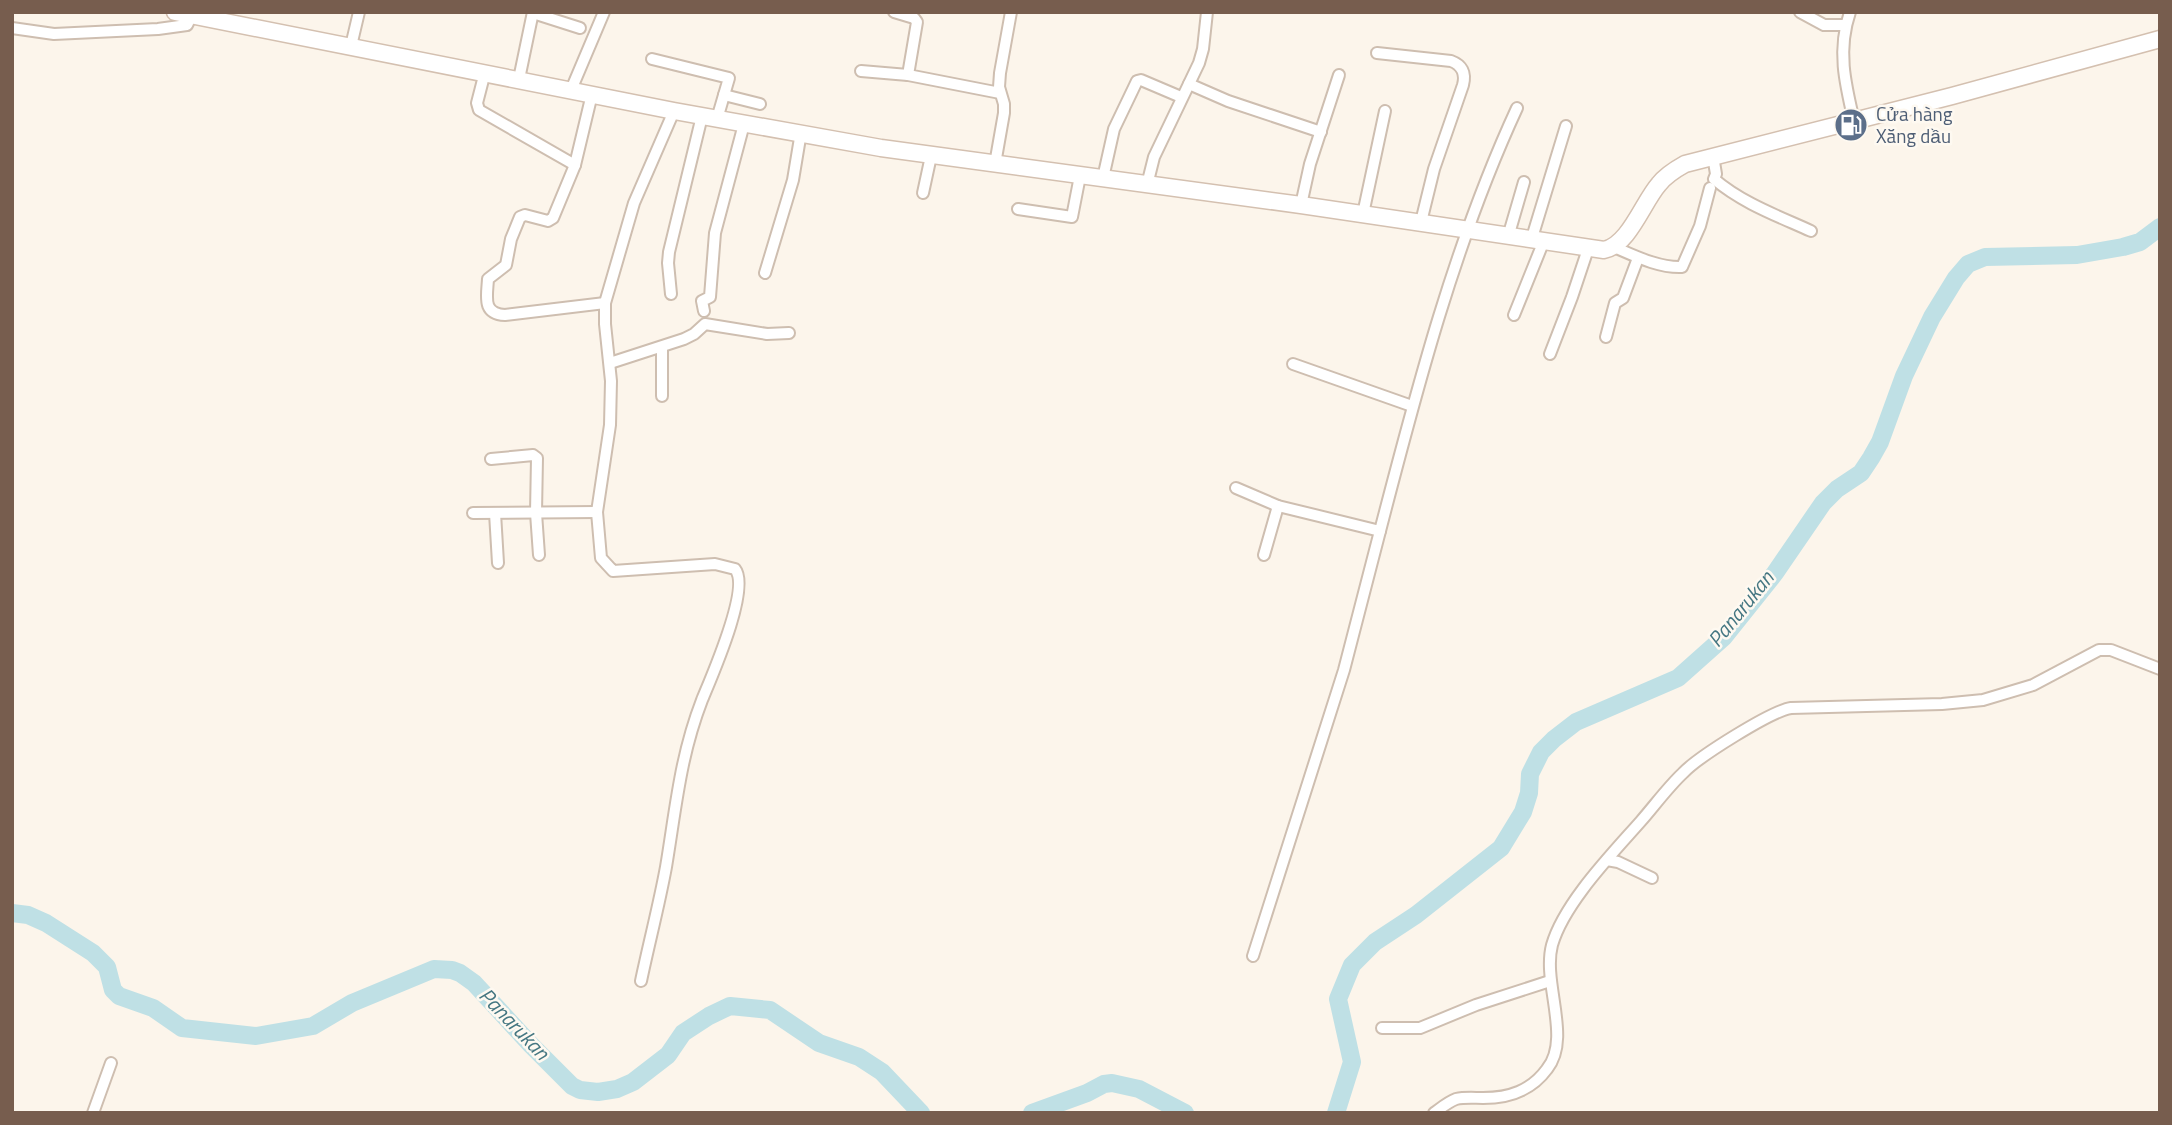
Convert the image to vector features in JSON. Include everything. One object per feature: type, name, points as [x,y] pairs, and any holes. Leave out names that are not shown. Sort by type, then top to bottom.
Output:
[{"type":"street","points":[[175,12],[674,111],[931,156],[1301,205],[1537,242],[1607,250],[1626,235],[1664,178],[1685,164],[2160,39]]},
{"type":"street","points":[[351,46],[359,12]]},
{"type":"street","points":[[519,79],[533,12],[580,28]]},
{"type":"street","points":[[571,90],[604,12]]},
{"type":"street","points":[[894,12],[914,18],[917,22],[908,75]]},
{"type":"street","points":[[995,164],[1004,113],[1000,73],[1011,12]]},
{"type":"street","points":[[1147,185],[1154,157],[1189,85],[1203,49],[1207,12]]},
{"type":"street","points":[[1800,12],[1825,25],[1845,26]]},
{"type":"street","points":[[1850,12],[1842,45],[1843,67],[1854,121]]},
{"type":"street","points":[[12,29],[54,34],[158,29],[187,25],[192,15]]},
{"type":"street","points":[[1377,53],[1451,61],[1460,65],[1463,72],[1463,85],[1434,169],[1421,222]]},
{"type":"street","points":[[652,60],[729,79],[723,95],[709,117],[669,252],[671,294]]},
{"type":"street","points":[[861,71],[908,75],[1000,93]]},
{"type":"street","points":[[485,72],[477,103],[480,110],[575,165]]},
{"type":"street","points":[[1301,205],[1339,75]]},
{"type":"street","points":[[1103,178],[1114,129],[1137,81],[1142,80],[1181,97]]},
{"type":"street","points":[[1189,85],[1321,132]]},
{"type":"street","points":[[592,94],[575,165],[551,220],[525,215],[520,217],[511,239],[506,265],[488,279],[488,308],[491,312],[505,315],[605,303]]},
{"type":"street","points":[[723,95],[760,104]]},
{"type":"street","points":[[1253,956],[1344,670],[1412,407],[1468,231],[1486,180],[1517,108]]},
{"type":"street","points":[[641,981],[666,867],[683,756],[692,725],[726,641],[740,580],[735,569],[715,564],[628,571],[613,570],[601,558],[597,512],[610,425],[610,363],[605,303],[634,203],[674,111]]},
{"type":"street","points":[[1363,214],[1385,111]]},
{"type":"street","points":[[704,311],[702,300],[710,297],[718,215],[744,124]]},
{"type":"street","points":[[1514,315],[1537,242],[1566,126]]},
{"type":"street","points":[[765,273],[793,180],[801,132]]},
{"type":"street","points":[[923,193],[931,156]]},
{"type":"street","points":[[1713,156],[1716,174],[1714,179],[1722,186],[1750,204],[1811,230]]},
{"type":"street","points":[[1018,209],[1072,217],[1080,176]]},
{"type":"street","points":[[1508,237],[1524,182]]},
{"type":"street","points":[[1614,247],[1638,258],[1683,267],[1700,226],[1710,188]]},
{"type":"street","points":[[1550,354],[1588,249]]},
{"type":"street","points":[[1606,337],[1615,303],[1623,298],[1638,258]]},
{"type":"street","points":[[610,363],[694,334],[705,324],[767,334],[789,333]]},
{"type":"street","points":[[662,347],[662,396]]},
{"type":"street","points":[[1293,365],[1412,407]]},
{"type":"street","points":[[491,458],[535,456],[539,555]]},
{"type":"street","points":[[1236,488],[1278,506],[1380,531]]},
{"type":"street","points":[[1264,555],[1278,506]]},
{"type":"street","points":[[473,513],[597,512]]},
{"type":"street","points":[[495,513],[498,563]]},
{"type":"street","points":[[1434,1113],[1458,1099],[1514,1094],[1532,1086],[1541,1077],[1552,1063],[1556,1050],[1557,1027],[1550,981],[1550,953],[1571,906],[1607,860],[1684,772],[1781,710],[1983,701],[2033,685],[2099,650],[2111,650],[2160,669]]},
{"type":"street","points":[[1607,860],[1618,862],[1652,878]]},
{"type":"street","points":[[1381,1028],[1420,1028],[1476,1005],[1550,981]]},
{"type":"street","points":[[93,1113],[111,1063]]},
{"type":"waterway","name":"Panarukan","points":[[1336,1113],[1352,1062],[1338,999],[1352,965],[1375,942],[1416,915],[1501,848],[1523,812],[1529,793],[1530,774],[1541,752],[1554,739],[1576,722],[1678,678],[1724,637],[1775,573],[1823,503],[1837,489],[1861,473],[1871,458],[1880,442],[1904,376],[1932,317],[1968,264],[1985,257],[2077,255],[2123,247],[2140,242],[2160,227]]},
{"type":"waterway","name":"Panarukan","points":[[12,913],[28,915],[46,923],[93,953],[107,967],[113,990],[119,996],[153,1008],[182,1028],[256,1036],[313,1026],[352,1003],[434,969],[452,970],[474,983],[531,1045],[572,1086],[580,1090],[598,1092],[617,1089],[633,1082],[668,1055],[683,1033],[730,1006],[770,1010],[819,1043],[859,1057],[882,1072],[921,1113]]},
{"type":"waterway","name":"Panarukan","points":[[1032,1113],[1112,1083],[1139,1089],[1185,1113]]},
{"type":"place","name":"Cửa hàng Xăng dầu","points":[[1851,125]]}]
